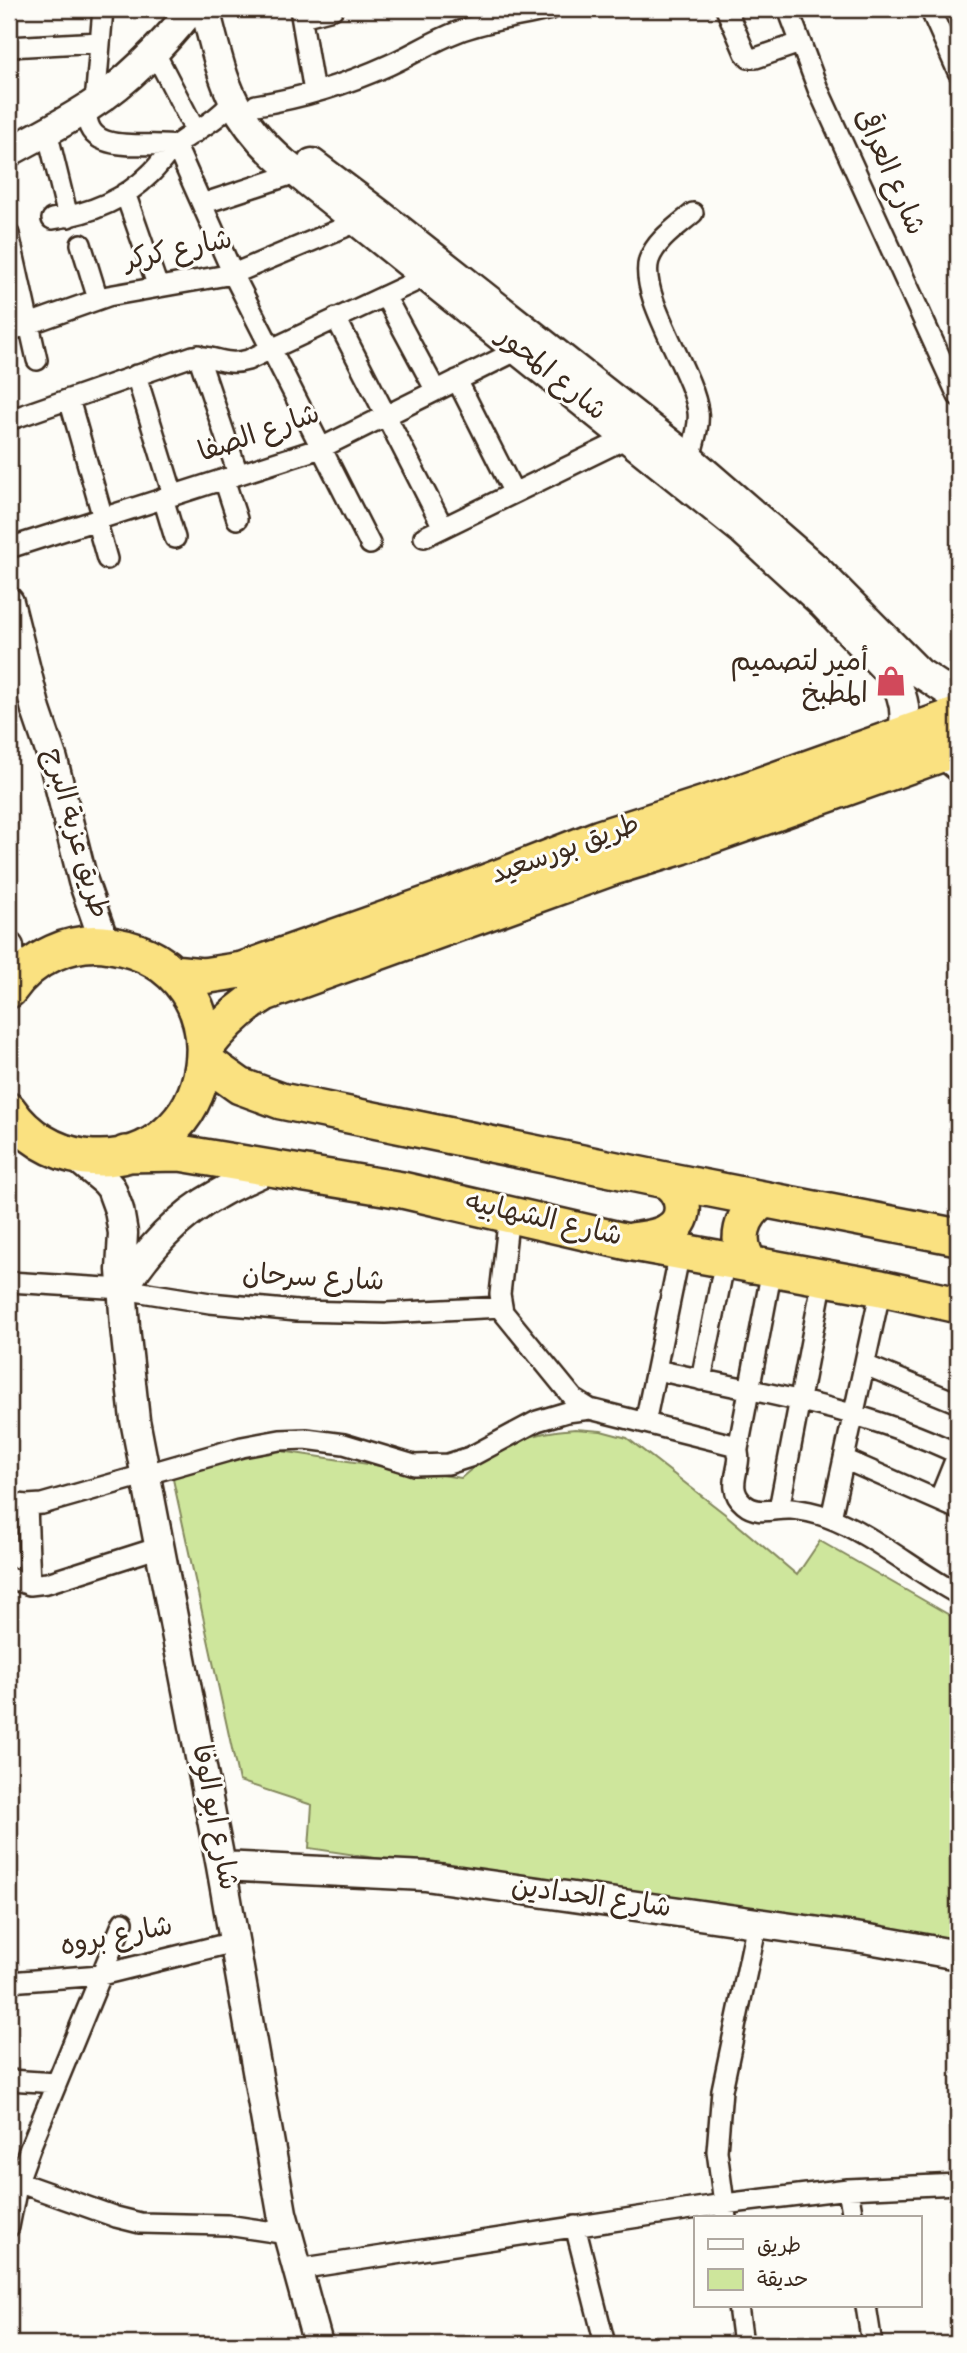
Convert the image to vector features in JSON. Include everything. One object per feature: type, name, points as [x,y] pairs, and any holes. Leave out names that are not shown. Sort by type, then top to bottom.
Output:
[{"type":"highway","name":"طريق بورسعيد","points":[[675,830],[736,794],[958,715]]},
{"type":"highway","name":"طريق بورسعيد","points":[[205,1054],[232,1017],[265,993],[607,853],[675,830],[951,757]]},
{"type":"highway","name":"طريق بورسعيد","points":[[172,973],[202,976],[242,970],[451,895],[607,853]]},
{"type":"highway","points":[[10,989],[32,965],[52,954],[74,946],[105,944],[141,953],[172,973],[183,986],[199,1015],[205,1054],[197,1092],[180,1120],[155,1141],[125,1154]]},
{"type":"highway","points":[[205,1054],[240,1086],[281,1101],[958,1237]]},
{"type":"highway","points":[[9,1111],[24,1129],[24,1141],[75,1156]]},
{"type":"highway","name":"شارع الشهابيه","points":[[75,1156],[180,1153],[272,1168],[402,1190],[628,1242],[881,1288],[958,1305]]},
{"type":"highway","points":[[628,1242],[661,1235],[671,1230],[678,1222],[682,1206],[680,1196],[665,1180]]},
{"type":"highway","points":[[749,1265],[743,1250],[741,1232],[750,1211],[764,1200]]},
{"type":"street","points":[[103,9],[90,128],[105,142],[120,145],[176,146]]},
{"type":"street","points":[[9,152],[91,106],[126,79],[155,53],[192,9]]},
{"type":"street","name":"شارع المحور","points":[[205,9],[220,65],[244,103],[294,148],[690,459],[833,583],[920,673],[958,698]]},
{"type":"street","name":"شارع المحور","points":[[222,9],[239,69],[244,103],[255,135],[296,173],[771,554],[891,675],[899,688],[905,712],[902,735]]},
{"type":"street","points":[[314,92],[301,13],[333,9]]},
{"type":"street","points":[[47,131],[60,218],[102,206],[125,193],[148,176],[176,146],[244,103],[314,92],[374,71],[442,38],[468,18],[551,9]]},
{"type":"street","points":[[726,9],[749,58],[754,59],[800,43]]},
{"type":"street","name":"شارع العراقى","points":[[788,9],[818,89],[958,396]]},
{"type":"street","points":[[930,9],[958,72]]},
{"type":"street","points":[[9,47],[100,42]]},
{"type":"street","points":[[155,53],[196,132]]},
{"type":"street","points":[[176,146],[233,274],[370,544]]},
{"type":"street","points":[[202,204],[296,173]]},
{"type":"street","points":[[125,193],[158,287]]},
{"type":"street","points":[[690,459],[699,416],[696,399],[673,349],[648,275],[650,258],[661,240],[694,214]]},
{"type":"street","name":"شارع كركر","points":[[9,331],[98,299],[233,274],[357,222]]},
{"type":"street","points":[[9,234],[37,360]]},
{"type":"street","points":[[81,244],[98,299]]},
{"type":"street","points":[[9,420],[184,358],[198,355],[234,363],[248,360],[425,276]]},
{"type":"street","points":[[385,296],[436,391]]},
{"type":"street","points":[[336,318],[443,527]]},
{"type":"street","name":"شارع الصفا","points":[[9,548],[321,448],[517,350]]},
{"type":"street","points":[[198,355],[231,477],[237,519]]},
{"type":"street","points":[[136,375],[168,497],[175,538]]},
{"type":"street","points":[[457,380],[514,493]]},
{"type":"street","points":[[69,399],[107,559]]},
{"type":"street","points":[[424,537],[627,438]]},
{"type":"street","name":"طريق عزبة البرج","points":[[9,602],[83,881],[105,944]]},
{"type":"street","points":[[9,692],[20,693],[36,710]]},
{"type":"street","points":[[9,947],[10,989]]},
{"type":"street","name":"شارع ابو الوفا","points":[[75,1156],[105,1181],[117,1203],[123,1233],[121,1270],[129,1374],[146,1475],[221,1866],[287,2234],[318,2344]]},
{"type":"street","points":[[124,1289],[157,1243],[185,1216],[217,1194],[272,1168]]},
{"type":"street","points":[[509,1214],[500,1294],[502,1307],[508,1320],[570,1395],[590,1409],[733,1445],[738,1449]]},
{"type":"street","points":[[645,1423],[680,1252]]},
{"type":"street","points":[[701,1380],[749,1265]]},
{"type":"street","points":[[749,1265],[750,1391],[734,1484],[739,1498],[757,1511],[797,1509],[831,1518],[958,1594]]},
{"type":"street","points":[[779,1509],[822,1278]]},
{"type":"street","name":"شارع سرحان","points":[[9,1282],[124,1289],[210,1303],[307,1311],[414,1312],[502,1307]]},
{"type":"street","points":[[831,1518],[881,1288]]},
{"type":"street","points":[[865,1364],[958,1403]]},
{"type":"street","points":[[656,1370],[854,1414],[905,1431],[958,1454],[939,1500]]},
{"type":"street","points":[[30,1585],[18,1504],[42,1504],[242,1447],[293,1440],[344,1444],[403,1463],[437,1466],[470,1457],[545,1418],[590,1409]]},
{"type":"street","points":[[844,1460],[958,1509]]},
{"type":"street","points":[[9,1578],[30,1585],[47,1583],[160,1547]]},
{"type":"street","name":"شارع الحدادين","points":[[221,1866],[425,1876],[869,1939],[958,1955]]},
{"type":"street","points":[[9,2227],[13,2180],[123,1922]]},
{"type":"street","points":[[725,2211],[718,2151],[722,2090],[757,1923]]},
{"type":"street","name":"شارع بروه","points":[[9,1982],[101,1975],[234,1942]]},
{"type":"street","points":[[9,2080],[56,2082]]},
{"type":"street","points":[[13,2180],[140,2223],[226,2225],[287,2234]]},
{"type":"street","points":[[298,2269],[575,2226],[725,2211],[848,2189],[958,2184]]},
{"type":"street","points":[[848,2189],[853,2216]]},
{"type":"street","points":[[575,2226],[605,2344]]},
{"type":"street","points":[[738,2308],[743,2344]]},
{"type":"street","points":[[866,2308],[872,2344]]},
{"type":"green space","points":[[575,1429],[601,1431],[627,1438],[725,1514],[797,1575],[820,1541],[958,1620],[958,1946],[309,1848],[312,1805],[239,1781],[171,1470],[261,1448],[461,1478],[488,1457],[513,1443],[542,1433]]},
{"type":"place","name":"أمير لتصميم المطبخ","points":[[891,681]]}]
